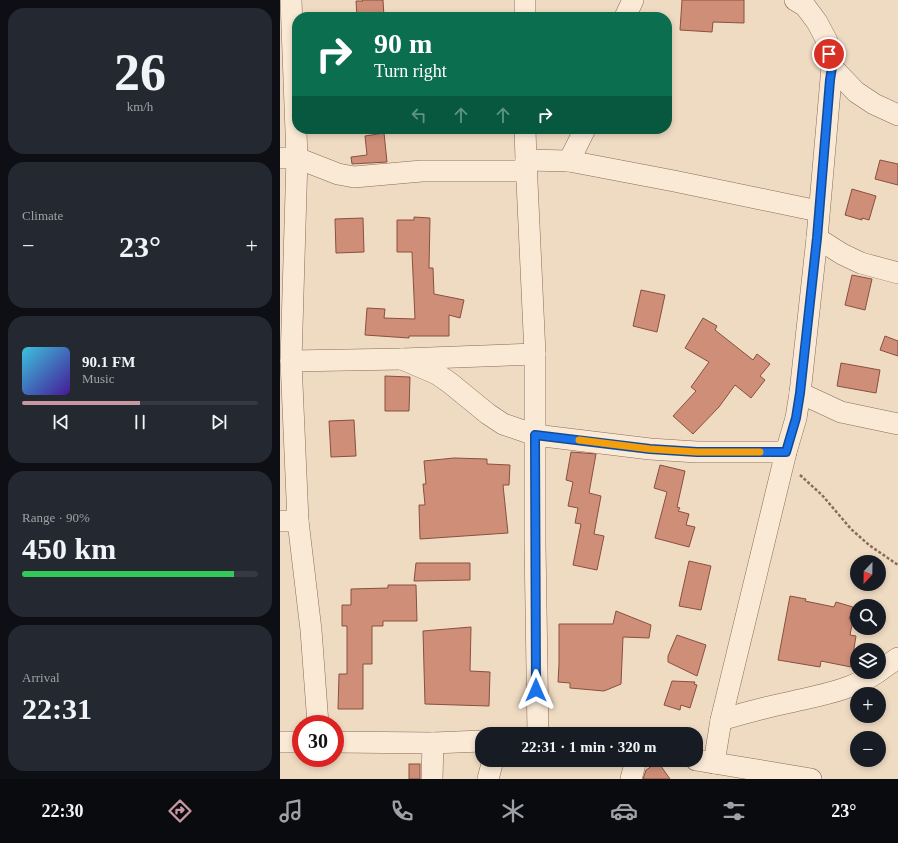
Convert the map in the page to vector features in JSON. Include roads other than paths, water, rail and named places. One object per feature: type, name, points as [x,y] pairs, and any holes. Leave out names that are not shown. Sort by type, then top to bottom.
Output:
[{"type":"street","points":[[291,0],[289,158],[291,361],[289,521],[311,630],[317,715]]},
{"type":"street","points":[[525,0],[525,12]]},
{"type":"street","points":[[627,12],[633,0]]},
{"type":"street","points":[[795,0],[805,6],[827,41],[832,67],[818,211],[817,238],[800,393],[796,418],[785,457],[721,720],[705,761],[811,779]]},
{"type":"street","points":[[832,67],[856,92],[874,104],[898,115]]},
{"type":"street","points":[[827,120],[842,105],[854,98],[863,97]]},
{"type":"street","points":[[526,134],[526,165],[535,354],[538,727]]},
{"type":"street","points":[[568,161],[582,134]]},
{"type":"street","points":[[289,158],[338,174],[354,177],[568,161],[674,180],[818,211]]},
{"type":"street","points":[[817,238],[842,254],[861,263],[898,274]]},
{"type":"street","points":[[291,361],[535,354]]},
{"type":"street","points":[[402,359],[437,374],[503,424],[535,435],[650,449],[785,457]]},
{"type":"street","points":[[800,393],[841,412],[898,424]]},
{"type":"street","points":[[796,418],[841,412]]},
{"type":"street","points":[[503,424],[535,466]]},
{"type":"street","points":[[886,667],[898,658]]},
{"type":"street","points":[[721,720],[763,708],[841,690],[868,679]]},
{"type":"street","points":[[344,742],[433,743],[475,741]]},
{"type":"street","points":[[280,742],[292,742]]},
{"type":"street","points":[[432,779],[433,743]]},
{"type":"street","points":[[488,779],[491,767]]},
{"type":"street","points":[[631,779],[634,767]]}]
